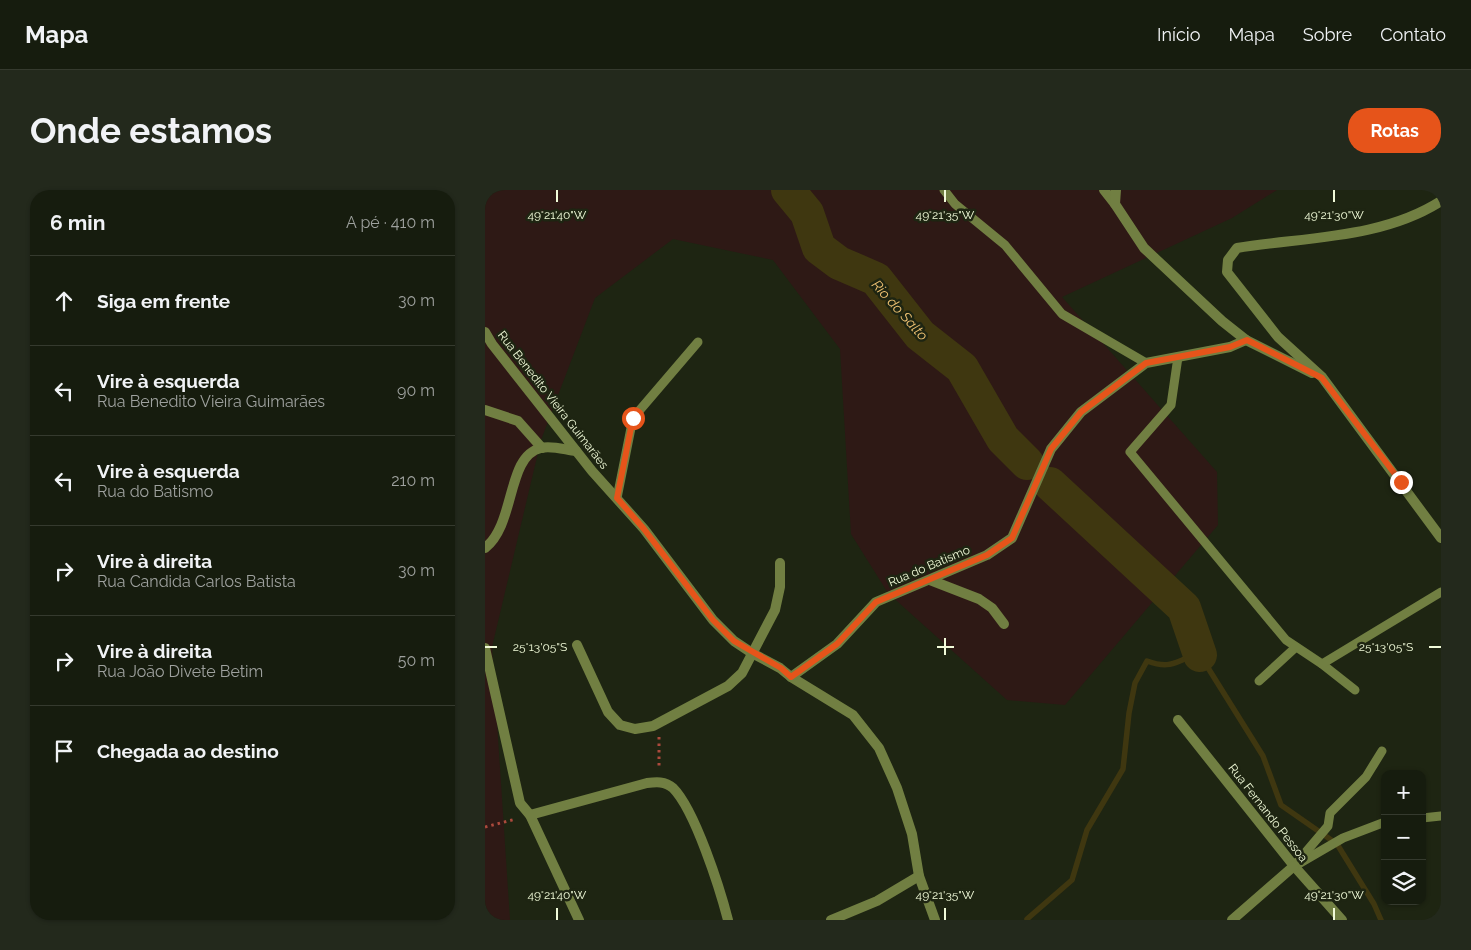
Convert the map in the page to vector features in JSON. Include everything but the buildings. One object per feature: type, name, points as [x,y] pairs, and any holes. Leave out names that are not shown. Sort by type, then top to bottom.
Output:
[{"type":"street","points":[[1104,190],[1144,248],[1222,321],[1247,340],[1322,378]]},
{"type":"street","points":[[1115,204],[1116,190]]},
{"type":"street","points":[[1441,201],[1396,222],[1335,235],[1237,248],[1228,260],[1227,272],[1278,337],[1322,378],[1441,538]]},
{"type":"street","name":"Rua Benedito Vieira Guimarães","points":[[485,332],[496,349],[576,451],[644,529],[713,620],[734,641],[781,668],[791,677],[853,715],[879,748],[897,788],[912,834],[919,876],[935,920]]},
{"type":"street","name":"Rua do Batismo","points":[[791,677],[837,644],[876,602],[987,555],[1012,538],[1051,449],[1081,412],[1146,363],[1230,347],[1247,340]]},
{"type":"street","points":[[485,410],[518,421],[542,448]]},
{"type":"street","points":[[485,548],[495,540],[507,513],[517,473],[527,456],[542,448],[576,451]]},
{"type":"street","points":[[577,645],[608,712],[620,725],[635,729],[659,723],[729,686],[743,673],[775,610],[780,587],[780,563]]},
{"type":"street","points":[[930,580],[979,599],[992,608],[1004,624]]},
{"type":"street","points":[[485,648],[520,803],[530,815],[579,920]]},
{"type":"street","name":"Rua Fernando Pessoa","points":[[1179,720],[1294,866],[1342,920]]},
{"type":"street","points":[[530,815],[659,782],[672,788],[694,823],[728,920]]},
{"type":"street","points":[[1232,920],[1294,866]]},
{"type":"street","points":[[831,920],[877,901],[919,876]]},
{"type":"lane","points":[[945,190],[955,204],[1005,245],[1062,314],[1146,363]]},
{"type":"lane","points":[[617,498],[633,418],[698,342]]},
{"type":"lane","points":[[1179,357],[1171,405],[1130,452],[1286,640],[1322,664],[1355,690]]},
{"type":"lane","points":[[1322,664],[1441,592]]},
{"type":"lane","points":[[1259,681],[1296,647]]},
{"type":"lane","points":[[1294,866],[1327,826],[1330,813],[1366,777],[1382,751]]},
{"type":"lane","points":[[1426,818],[1441,816]]},
{"type":"lane","points":[[1294,866],[1343,838],[1381,824]]},
{"type":"path","points":[[659,723],[659,782]]},
{"type":"path","points":[[485,827],[530,815]]},
{"type":"shaded area","points":[[485,190],[1277,190],[1232,218],[1062,297],[1217,472],[1218,525],[1065,705],[1007,700],[888,593],[851,534],[840,349],[773,260],[673,239],[595,298],[541,440],[492,647],[510,920],[485,920]]},
{"type":"waterway","name":"Rio do Salto","points":[[788,190],[807,213],[819,248],[839,263],[876,279],[920,335],[962,368],[1003,439],[1027,463]]},
{"type":"waterway","name":"Rio do Salto","points":[[1050,484],[1184,608],[1200,655]]},
{"type":"waterway","points":[[1027,919],[1072,880],[1087,830],[1123,769],[1129,713],[1135,683],[1147,661],[1164,665],[1200,655],[1263,756],[1281,805],[1337,844],[1374,904],[1381,920]]},
{"type":"route","points":[[633,418],[617,498],[644,529],[713,620],[734,641],[781,668],[791,677],[837,644],[876,602],[987,555],[1012,538],[1024,506],[1051,449],[1081,412],[1146,363],[1230,347],[1247,340],[1322,378],[1401,482]]}]
